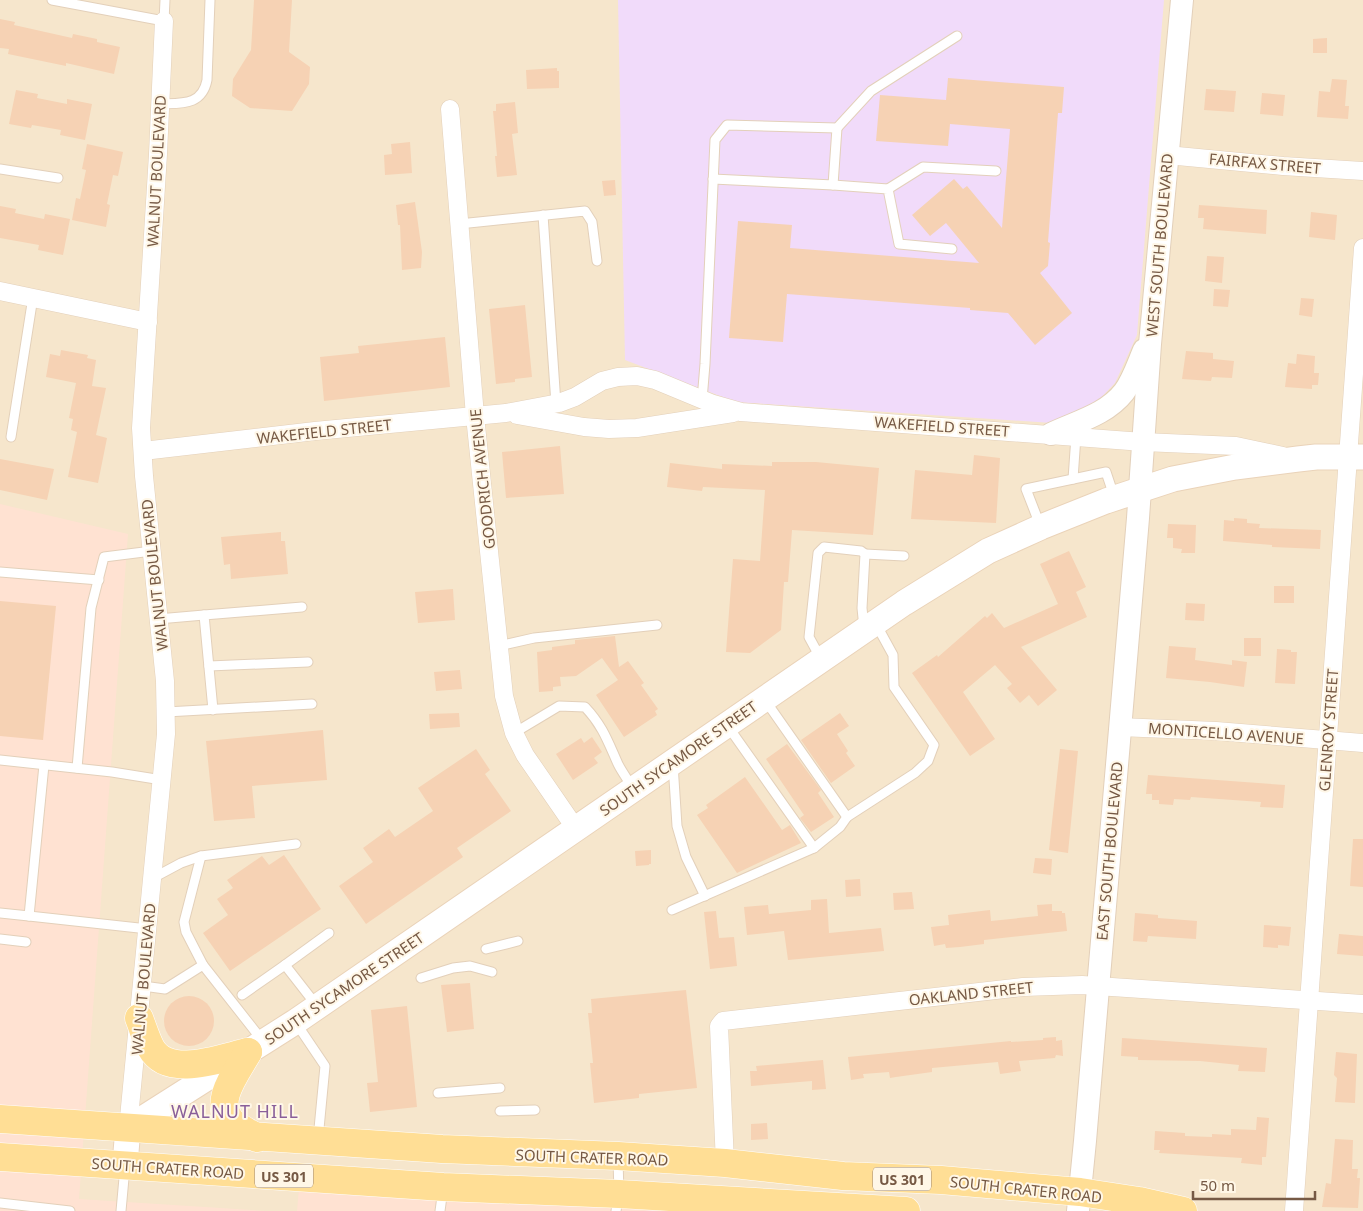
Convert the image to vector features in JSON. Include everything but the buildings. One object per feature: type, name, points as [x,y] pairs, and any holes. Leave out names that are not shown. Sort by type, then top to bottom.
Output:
[{"type":"main road","name":"SOUTH SYCAMORE STREET","points":[[128,1128],[295,1022],[821,659],[940,580],[988,551],[1041,527],[1114,498],[1173,479],[1234,467],[1298,459],[1356,457]]},
{"type":"main road","points":[[139,1018],[151,1048],[164,1062],[185,1066],[256,1047]]},
{"type":"main road","points":[[256,1047],[226,1094],[224,1102],[225,1110],[234,1123],[257,1138]]},
{"type":"main road","name":"SOUTH CRATER ROAD","points":[[0,1119],[257,1138],[509,1153],[618,1156],[725,1163],[843,1176],[941,1180],[1079,1202],[1138,1201],[1183,1211]]},
{"type":"main road","points":[[125,1164],[128,1128]]},
{"type":"main road","name":"SOUTH CRATER ROAD","points":[[0,1157],[125,1164],[442,1199],[617,1202],[906,1211]]},
{"type":"street","name":"WEST SOUTH BOULEVARD","points":[[1140,490],[1151,330],[1182,0]]},
{"type":"street","name":"WALNUT BOULEVARD","points":[[128,1128],[166,734],[164,681],[142,428],[164,21]]},
{"type":"street","name":"GOODRICH AVENUE","points":[[450,109],[475,416],[504,696],[514,733],[525,755],[576,829]]},
{"type":"street","name":"FAIRFAX STREET","points":[[1167,155],[1283,166],[1363,170]]},
{"type":"street","name":"GLENROY STREET","points":[[1294,1211],[1328,740],[1356,457],[1363,248]]},
{"type":"street","points":[[0,291],[148,322]]},
{"type":"street","points":[[1051,434],[1099,413],[1110,406],[1124,392],[1131,381],[1151,330]]},
{"type":"street","name":"WAKEFIELD STREET","points":[[143,451],[316,431],[506,413],[556,404],[576,397],[602,381],[618,377],[637,376],[655,380],[702,400],[741,412]]},
{"type":"street","name":"WAKEFIELD STREET","points":[[506,413],[584,427],[609,429],[637,428],[741,412],[1143,442]]},
{"type":"street","name":"SOUTH SYCAMORE STREET","points":[[1143,442],[1236,446],[1298,459]]},
{"type":"street","name":"EAST SOUTH BOULEVARD","points":[[1079,1202],[1140,490]]},
{"type":"street","name":"MONTICELLO AVENUE","points":[[1119,727],[1216,731],[1363,742]]},
{"type":"street","name":"OAKLAND STREET","points":[[725,1163],[719,1026],[723,1021],[1023,987],[1082,985],[1363,1004]]},
{"type":"lane","points":[[52,0],[164,21],[166,0]]},
{"type":"lane","points":[[160,104],[185,103],[193,100],[203,92],[207,80],[210,0]]},
{"type":"lane","points":[[833,185],[836,128],[871,91],[957,36]]},
{"type":"lane","points":[[702,400],[706,364],[715,140],[727,124],[836,128]]},
{"type":"lane","points":[[714,180],[888,189],[923,167],[996,171]]},
{"type":"lane","points":[[0,169],[58,178]]},
{"type":"lane","points":[[888,189],[899,244],[952,249]]},
{"type":"lane","points":[[459,224],[585,211],[592,222],[597,261]]},
{"type":"lane","points":[[543,215],[556,404]]},
{"type":"lane","points":[[11,437],[34,297]]},
{"type":"lane","points":[[1073,479],[1076,436]]},
{"type":"lane","points":[[1041,527],[1026,489],[1106,472],[1114,498]]},
{"type":"lane","points":[[821,659],[809,637],[818,553],[824,547],[861,551],[865,554],[904,556]]},
{"type":"lane","points":[[77,768],[91,608],[104,557],[152,551]]},
{"type":"lane","points":[[672,910],[814,848],[840,827],[847,816],[915,773],[928,761],[934,745],[894,687],[893,655],[870,626],[862,608],[865,554]]},
{"type":"lane","points":[[0,572],[99,580]]},
{"type":"lane","points":[[158,619],[302,607]]},
{"type":"lane","points":[[204,615],[212,710]]},
{"type":"lane","points":[[499,646],[534,638],[657,625]]},
{"type":"lane","points":[[208,666],[308,662]]},
{"type":"lane","points":[[764,698],[847,816]]},
{"type":"lane","points":[[166,712],[312,704]]},
{"type":"lane","points":[[514,733],[559,706],[585,707],[608,738],[619,766],[633,789]]},
{"type":"lane","points":[[726,724],[814,848]]},
{"type":"lane","points":[[0,760],[162,780]]},
{"type":"lane","points":[[673,762],[677,826],[686,858],[704,896]]},
{"type":"lane","points":[[29,916],[44,765]]},
{"type":"lane","points":[[152,878],[180,863],[201,856],[296,844]]},
{"type":"lane","points":[[201,856],[184,922],[186,932],[203,965],[256,1047]]},
{"type":"lane","points":[[0,913],[148,929]]},
{"type":"lane","points":[[242,995],[328,933]]},
{"type":"lane","points":[[0,939],[26,942]]},
{"type":"lane","points":[[486,949],[518,941]]},
{"type":"lane","points":[[142,986],[166,989],[203,965]]},
{"type":"lane","points":[[285,965],[317,1007]]},
{"type":"lane","points":[[421,978],[453,968],[470,966],[492,972]]},
{"type":"lane","points":[[295,1022],[325,1066],[318,1141]]},
{"type":"lane","points":[[438,1093],[500,1088]]},
{"type":"lane","points":[[500,1111],[536,1110]]},
{"type":"lane","points":[[617,1202],[618,1156]]},
{"type":"lane","points":[[121,1211],[125,1164]]},
{"type":"lane","points":[[0,1203],[21,1208],[70,1211]]},
{"type":"shaded area","points":[[0,0],[1363,0],[1363,1211],[0,1211]]},
{"type":"shaded area","points":[[618,0],[1164,0],[1137,335],[1115,383],[1093,406],[1052,423],[736,402],[625,360]]},
{"type":"shaded area","points":[[0,504],[128,534],[79,1199],[266,1211],[0,1211]]},
{"type":"shaded area","points":[[300,1177],[856,1211],[297,1211]]},
{"type":"district","name":"WALNUT HILL","points":[[235,1111]]}]
